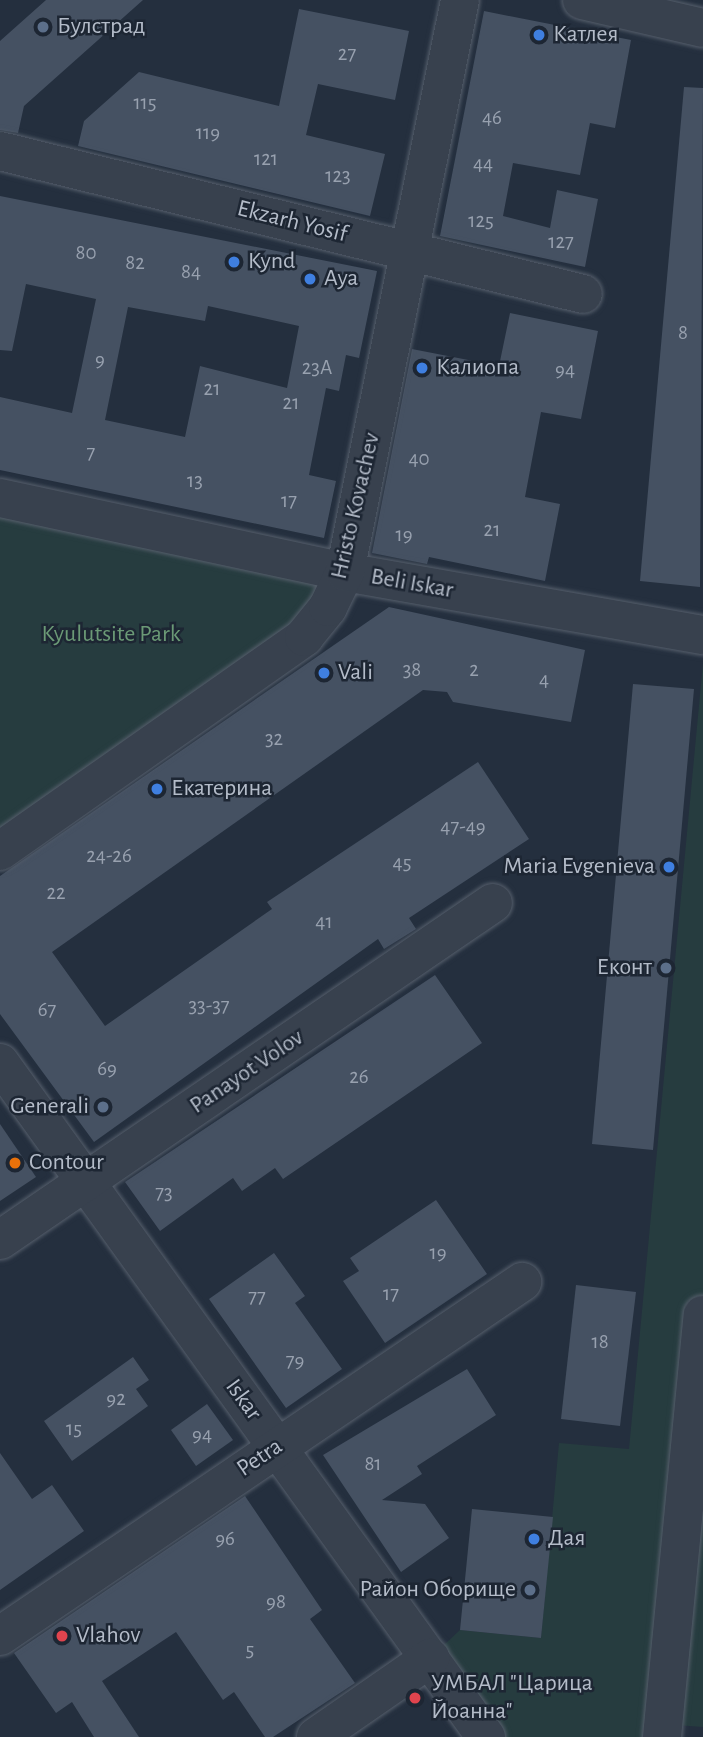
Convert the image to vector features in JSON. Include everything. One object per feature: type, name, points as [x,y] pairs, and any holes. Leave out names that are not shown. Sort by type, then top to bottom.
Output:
[{"type":"street","name":"Hristo Kovachev","points":[[0,851],[304,637],[345,572],[460,0]]},
{"type":"street","points":[[582,0],[703,28]]},
{"type":"street","name":"Ekzarh Yosif","points":[[0,150],[583,293]]},
{"type":"street","name":"Beli Iskar","points":[[0,498],[345,572],[703,635]]},
{"type":"street","name":"Panayot Volov","points":[[0,1240],[493,903]]},
{"type":"street","name":"Iskar","points":[[0,1063],[486,1737]]},
{"type":"street","name":"Petra","points":[[0,1636],[276,1446],[522,1282]]},
{"type":"street","points":[[662,1737],[703,1315]]},
{"type":"street","points":[[316,1737],[430,1658]]},
{"type":"green space","name":"Kyulutsite Park","points":[[0,498],[343,573],[303,635],[0,850]]},
{"type":"green space","points":[[703,663],[703,1727],[675,1725],[674,1737],[486,1737],[430,1658],[460,1630],[541,1638],[559,1443],[629,1449]]},
{"type":"building","points":[[46,0],[143,0],[24,106],[18,133],[0,130],[0,41]]},
{"type":"building","points":[[299,9],[409,31],[395,100],[318,84],[306,135],[385,154],[370,216],[78,146],[84,121],[139,72],[279,106]]},
{"type":"building","points":[[484,11],[631,40],[615,128],[590,123],[580,175],[513,163],[503,216],[550,228],[557,190],[598,199],[585,267],[440,236]]},
{"type":"building","points":[[684,87],[703,88],[700,587],[640,581]]},
{"type":"building","points":[[0,196],[377,271],[359,358],[346,355],[339,391],[326,388],[309,475],[336,481],[324,538],[0,470],[0,397],[72,413],[96,299],[26,284],[12,351],[0,350]],"holes":[[[208,306],[299,326],[287,388],[200,366],[185,437],[105,420],[128,307],[205,321]]]},
{"type":"building","points":[[510,313],[598,331],[581,419],[541,412],[525,497],[560,504],[545,581],[429,557],[427,564],[372,553],[412,349],[499,366]]},
{"type":"building","points":[[389,607],[585,650],[571,722],[453,702],[447,692],[423,690],[52,952],[105,1026],[272,909],[267,902],[478,762],[529,839],[409,918],[416,929],[384,949],[378,939],[94,1142],[0,1014],[0,876]]},
{"type":"building","points":[[633,684],[694,689],[653,1150],[592,1144]]},
{"type":"building","points":[[435,975],[482,1043],[283,1179],[275,1168],[242,1191],[233,1178],[160,1231],[125,1182]]},
{"type":"building","points":[[0,1124],[36,1177],[0,1201]]},
{"type":"building","points":[[436,1200],[487,1274],[385,1343],[343,1281],[359,1271],[350,1258]]},
{"type":"building","points":[[274,1253],[305,1296],[295,1303],[342,1369],[286,1408],[209,1299]]},
{"type":"building","points":[[576,1285],[636,1292],[620,1426],[561,1419]]},
{"type":"building","points":[[133,1357],[149,1380],[136,1389],[148,1406],[72,1461],[44,1421]]},
{"type":"building","points":[[467,1369],[496,1415],[417,1466],[422,1474],[382,1500],[425,1504],[449,1538],[401,1572],[323,1455]]},
{"type":"building","points":[[207,1404],[233,1440],[196,1466],[171,1430]]},
{"type":"building","points":[[0,1453],[32,1499],[52,1485],[84,1531],[0,1590]]},
{"type":"building","points":[[245,1496],[322,1610],[310,1619],[355,1683],[273,1737],[265,1737],[234,1692],[223,1700],[176,1632],[102,1681],[139,1737],[94,1737],[72,1702],[56,1713],[14,1653]]},
{"type":"building","points":[[472,1509],[553,1517],[541,1638],[460,1630]]},
{"type":"place","name":"Булстрад","points":[[43,27]]},
{"type":"place","name":"Катлея","points":[[539,35]]},
{"type":"place","name":"Kynd","points":[[234,262]]},
{"type":"place","name":"Aya","points":[[310,279]]},
{"type":"place","name":"Калиопа","points":[[422,368]]},
{"type":"place","name":"Vali","points":[[324,673]]},
{"type":"place","name":"Екатерина","points":[[157,789]]},
{"type":"place","name":"Maria Evgenieva","points":[[669,867]]},
{"type":"place","name":"Еконт","points":[[666,968]]},
{"type":"place","name":"Generali","points":[[103,1107]]},
{"type":"place","name":"Contour","points":[[15,1163]]},
{"type":"place","name":"Дая","points":[[534,1539]]},
{"type":"place","name":"Район Оборище","points":[[530,1590]]},
{"type":"place","name":"Vlahov","points":[[62,1636]]},
{"type":"place","name":"УМБАЛ \"Царица Йоанна\"","points":[[415,1698]]}]
